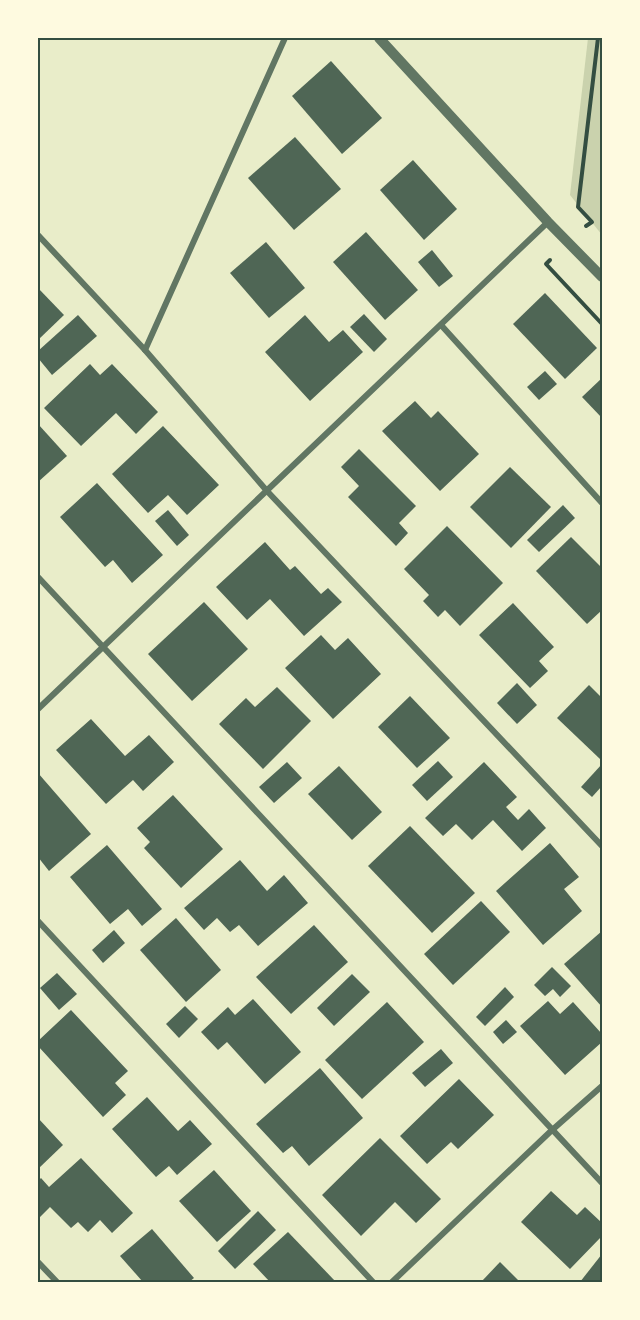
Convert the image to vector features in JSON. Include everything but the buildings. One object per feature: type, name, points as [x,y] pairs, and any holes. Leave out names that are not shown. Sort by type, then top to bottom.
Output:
[{"type":"street","points":[[145,350],[285,38]]},
{"type":"street","points":[[379,38],[548,222],[603,276]]},
{"type":"street","points":[[38,709],[548,222]]},
{"type":"street","points":[[38,235],[145,350],[267,491],[603,846]]},
{"type":"street","points":[[441,325],[603,503]]},
{"type":"street","points":[[38,577],[551,1131],[603,1183]]},
{"type":"street","points":[[38,921],[373,1282]]},
{"type":"street","points":[[392,1282],[551,1131],[603,1086]]},
{"type":"street","points":[[38,1262],[57,1282]]},
{"type":"path","points":[[569,243],[591,222],[578,207],[598,38]]},
{"type":"green space","points":[[588,38],[602,38],[602,235],[570,195]]}]
